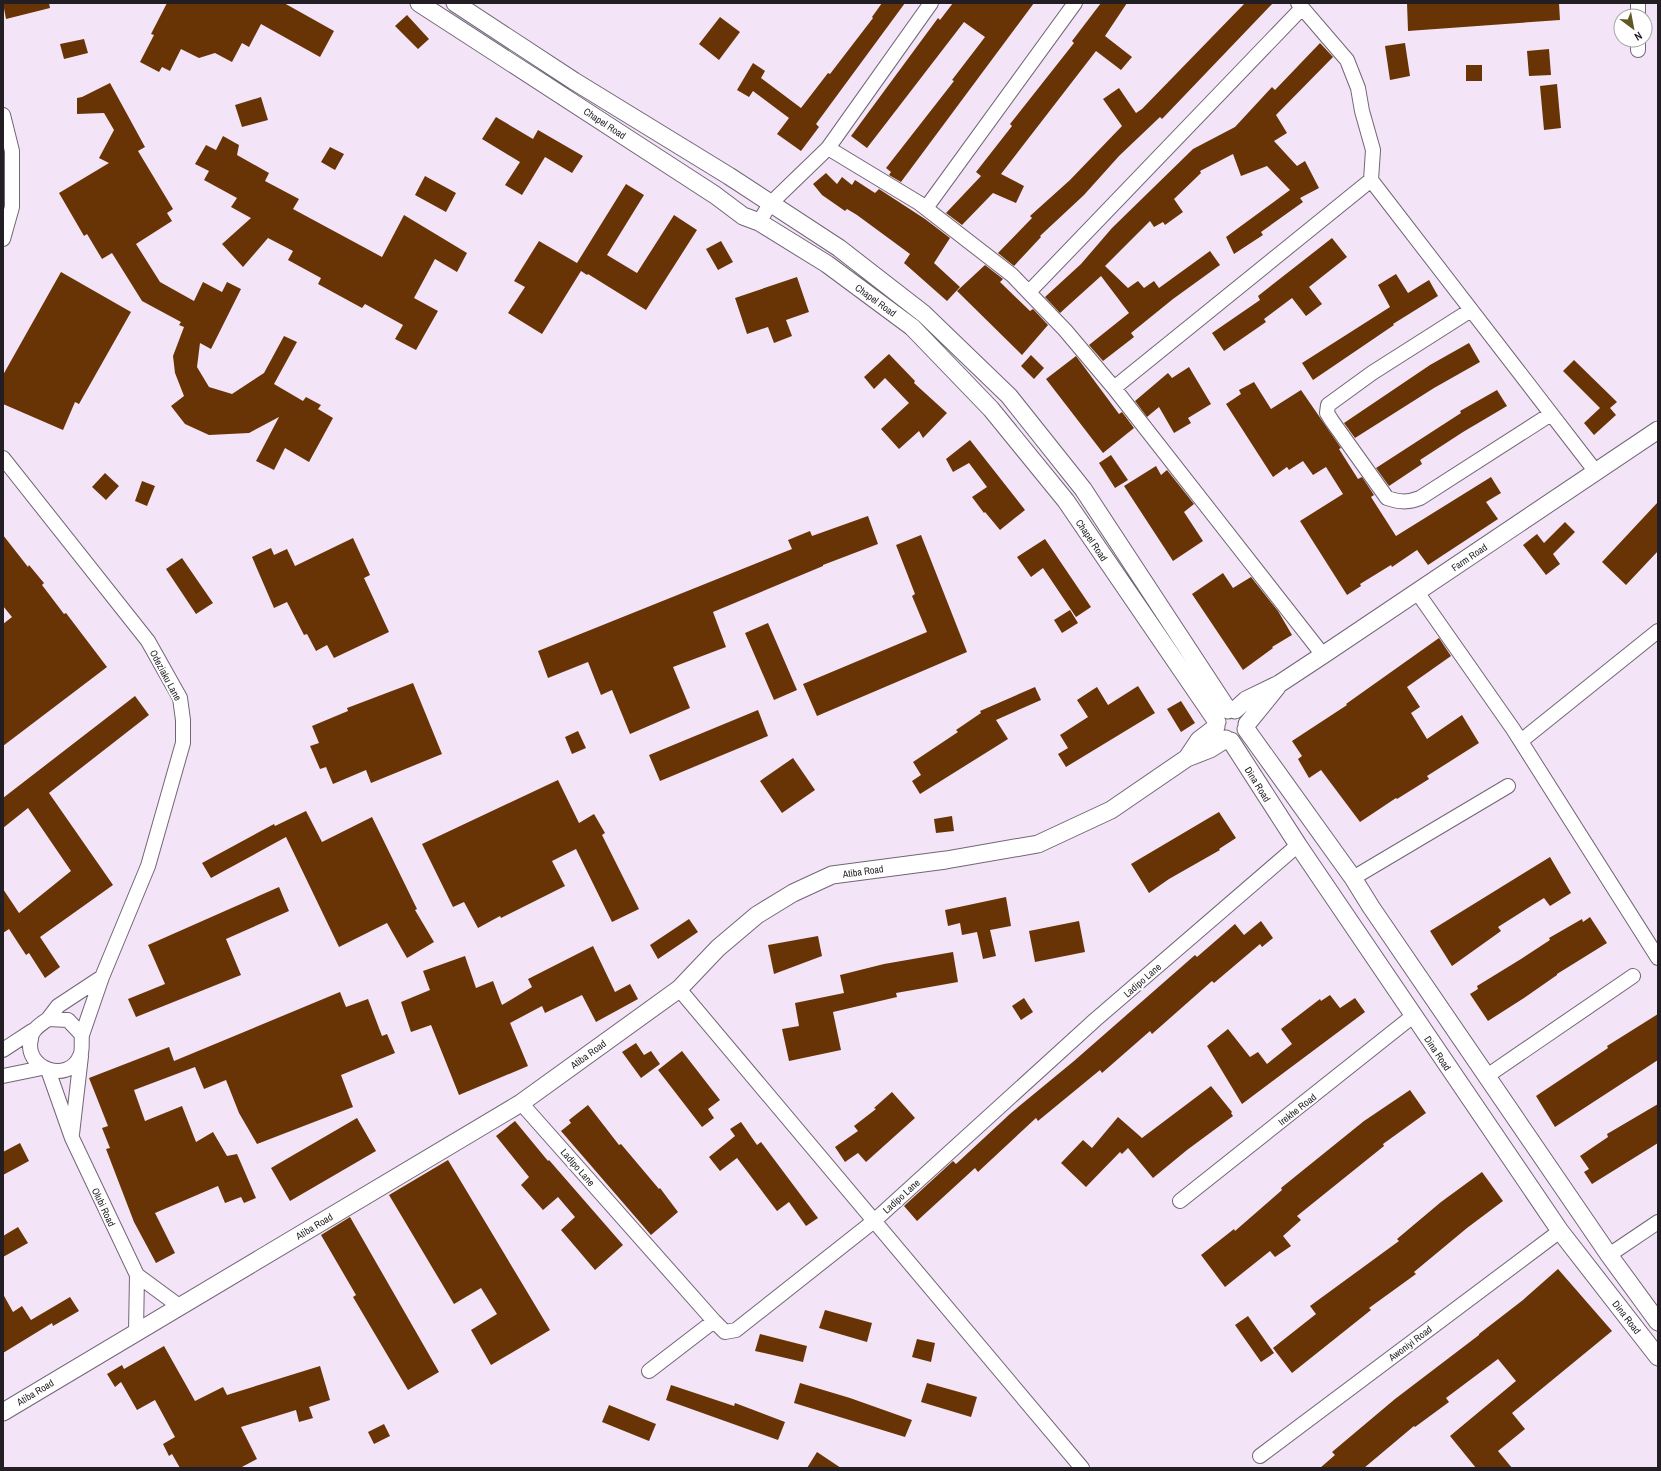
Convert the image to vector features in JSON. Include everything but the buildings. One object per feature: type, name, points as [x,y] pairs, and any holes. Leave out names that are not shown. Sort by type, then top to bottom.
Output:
[{"type":"street","name":"Chapel Road","points":[[419,3],[715,195],[743,216],[759,222],[827,264],[912,327],[991,409],[1066,501],[1225,725]]},
{"type":"street","name":"Chapel Road","points":[[455,3],[574,81],[729,176],[840,248],[924,314],[1009,396],[1083,489],[1225,725]]},
{"type":"street","points":[[759,222],[770,204],[828,148],[931,3]]},
{"type":"street","points":[[926,208],[1075,3]]},
{"type":"street","points":[[1029,292],[1300,5],[1347,60],[1358,88],[1362,111],[1373,150],[1370,180],[1596,472]]},
{"type":"street","points":[[3,119],[12,151],[12,207],[3,239]]},
{"type":"street","points":[[828,148],[926,208],[1012,275],[1029,292],[1065,330],[1114,388],[1323,655]]},
{"type":"street","points":[[1114,388],[1370,180]]},
{"type":"street","points":[[1471,310],[1372,373],[1328,405],[1327,413],[1386,498],[1398,502],[1409,502],[1420,498],[1551,414]]},
{"type":"street","name":"Farm Road","points":[[1279,684],[1246,726],[1241,738],[1225,725],[1246,700],[1279,684],[1658,430]]},
{"type":"street","name":"Odeziaku Lane","points":[[3,458],[148,641],[180,698],[183,720],[181,750],[148,866],[102,977],[82,1035]]},
{"type":"street","points":[[1418,592],[1521,741],[1658,958]]},
{"type":"street","points":[[1521,741],[1658,631]]},
{"type":"street","points":[[1225,725],[1243,715],[1246,726],[1353,878],[1371,907],[1609,1255],[1658,1322]]},
{"type":"street","name":"Atiba Road","points":[[3,1412],[520,1103],[679,988],[718,948],[756,915],[793,892],[832,875],[946,860],[1038,844],[1111,810],[1187,758],[1210,749],[1225,725]]},
{"type":"street","name":"Dina Road","points":[[1225,725],[1298,845],[1560,1231],[1658,1357]]},
{"type":"street","points":[[1353,878],[1508,786]]},
{"type":"street","name":"Ladipo Lane","points":[[520,1103],[714,1321],[725,1332],[736,1330],[874,1221],[1095,1020],[1298,845]]},
{"type":"street","points":[[1487,1076],[1633,976]]},
{"type":"street","points":[[3,1050],[32,1032],[48,1019],[58,1006],[102,977]]},
{"type":"street","points":[[679,988],[1082,1468]]},
{"type":"street","name":"Irekhe Road","points":[[1180,1201],[1413,1016]]},
{"type":"street","points":[[48,1019],[68,1020],[82,1035],[72,1138]]},
{"type":"street","points":[[32,1032],[29,1045],[33,1058],[45,1069]]},
{"type":"street","points":[[3,1076],[45,1069],[61,1071],[73,1066],[81,1056]]},
{"type":"street","name":"Olubi Road","points":[[45,1069],[72,1138],[137,1275],[136,1332]]},
{"type":"street","points":[[1609,1255],[1658,1222]]},
{"type":"street","name":"Awoniyi Road","points":[[1260,1456],[1560,1231]]},
{"type":"street","name":"Olubi Road","points":[[137,1275],[179,1306]]},
{"type":"street","points":[[649,1371],[714,1321]]}]
